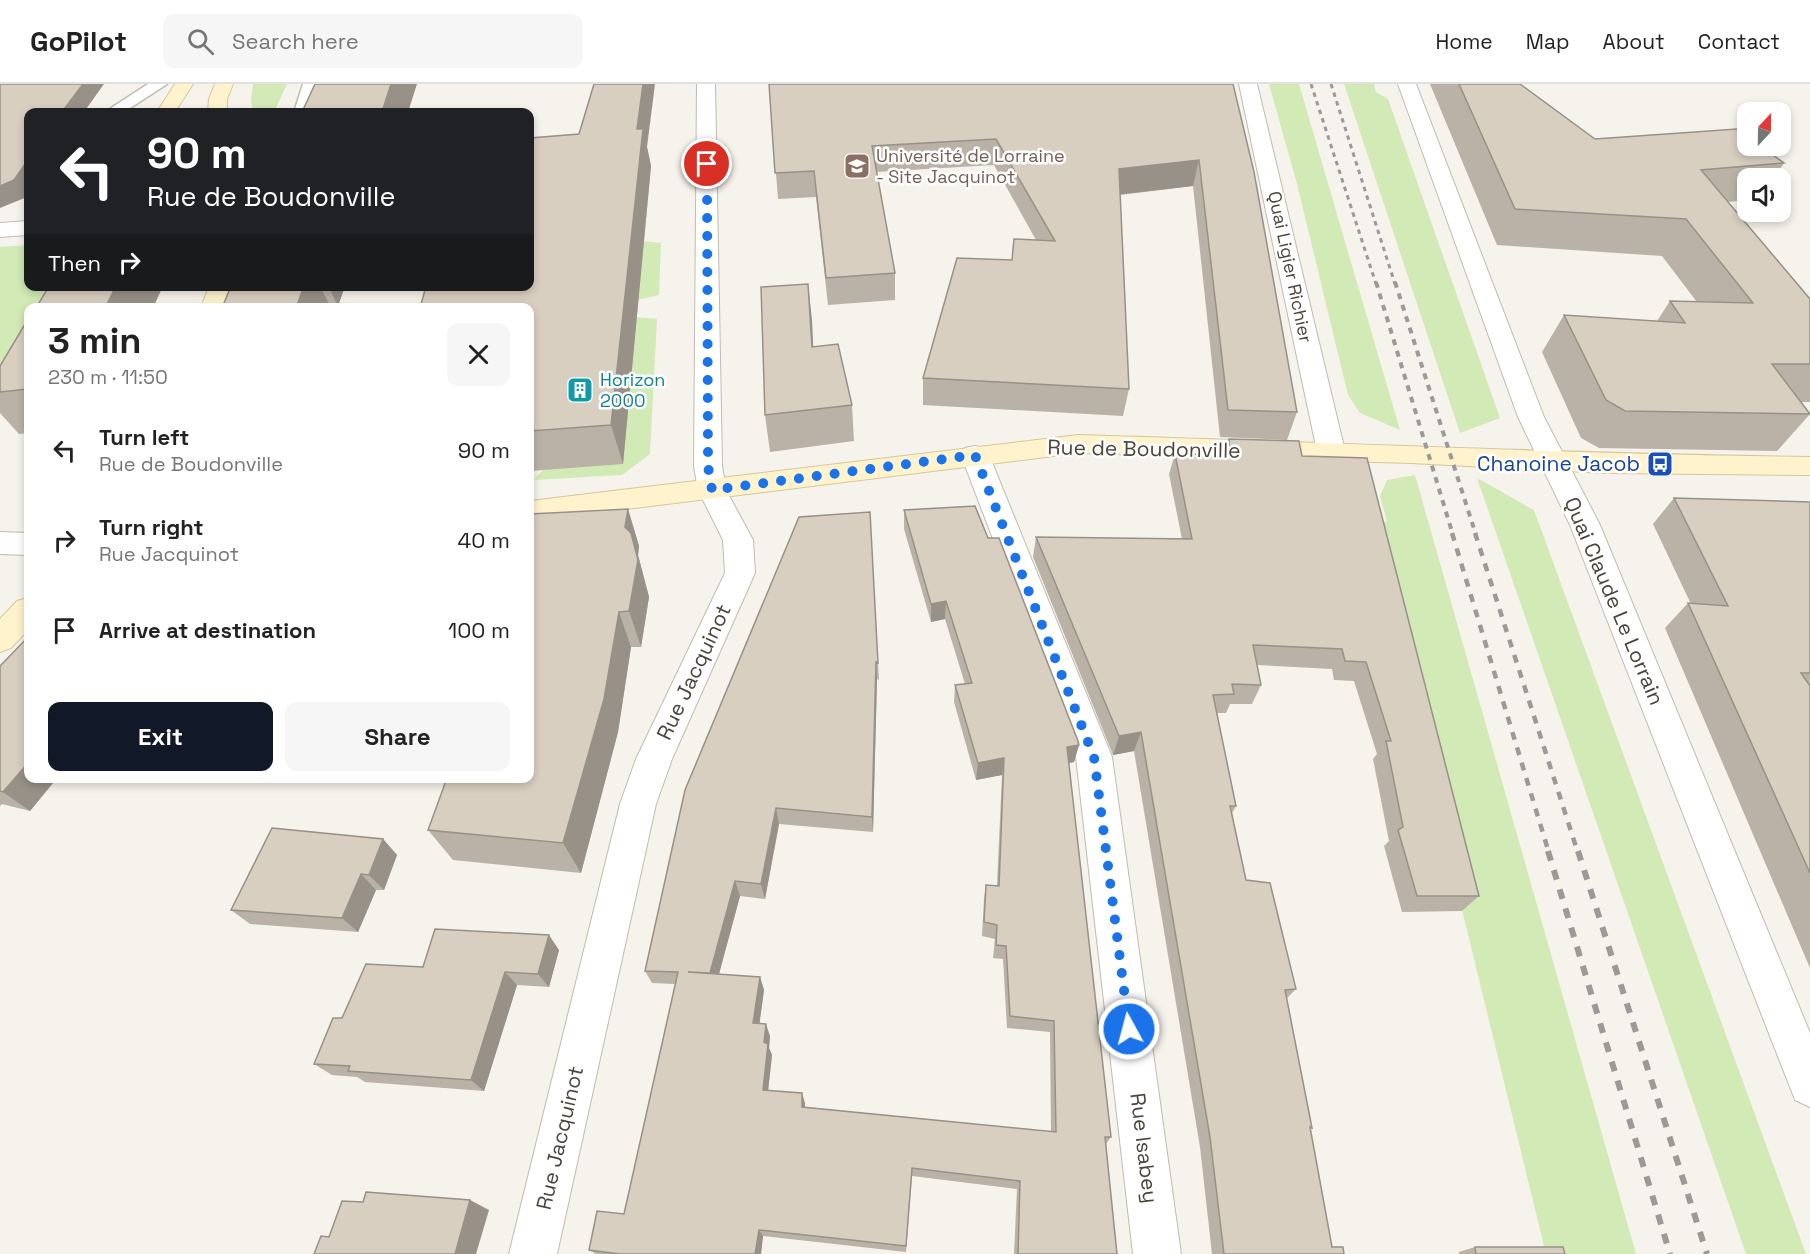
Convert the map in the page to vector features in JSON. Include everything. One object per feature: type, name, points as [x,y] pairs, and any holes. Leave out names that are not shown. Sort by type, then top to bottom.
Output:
[{"type":"main road","points":[[169,108],[184,84]]},
{"type":"main road","points":[[219,108],[218,99],[224,84]]},
{"type":"main road","name":"Rue de Boudonville","points":[[534,512],[1078,444],[1331,451],[1553,461],[1810,466]]},
{"type":"main road","points":[[0,639],[24,614]]},
{"type":"street","name":"Rue Jacquinot","points":[[532,1254],[638,804],[654,759],[740,573],[738,540],[712,490],[708,466],[706,84]]},
{"type":"street","name":"Quai Ligier Richier","points":[[1248,84],[1331,451]]},
{"type":"street","name":"Quai Claude Le Lorrain","points":[[1407,84],[1531,417],[1582,518],[1810,1085]]},
{"type":"street","points":[[0,230],[24,228]]},
{"type":"street","name":"Rue Isabey","points":[[975,455],[1094,757],[1157,1254]]},
{"type":"street","points":[[0,543],[24,544]]},
{"type":"lane","points":[[120,108],[159,84]]},
{"type":"lane","points":[[303,108],[311,84]]},
{"type":"green space","points":[[253,84],[287,84],[276,108],[252,108]]},
{"type":"green space","points":[[1269,84],[1299,84],[1400,430],[1360,413],[1348,395],[1297,184]]},
{"type":"green space","points":[[1344,84],[1374,84],[1376,92],[1388,99],[1500,418],[1460,433]]},
{"type":"green space","points":[[643,241],[661,243],[659,295],[637,300]]},
{"type":"green space","points":[[24,245],[24,291],[107,291],[95,303],[24,303],[24,379],[0,405],[0,247]]},
{"type":"green space","points":[[636,317],[657,319],[650,454],[622,475],[534,480],[543,470]]},
{"type":"green space","points":[[1415,475],[1636,1254],[1546,1254],[1367,521],[1387,522],[1380,496],[1387,480]]},
{"type":"green space","points":[[1477,478],[1534,510],[1806,1254],[1746,1254]]},
{"type":"building","points":[[0,84],[83,84],[65,108],[24,108],[24,166],[14,180],[0,186]]},
{"type":"building","points":[[315,84],[391,84],[383,108],[304,108]]},
{"type":"building","name":"Horizon 2000","points":[[594,84],[643,84],[637,129],[643,129],[611,425],[534,431],[534,303],[421,303],[425,291],[534,291],[534,138],[579,134]]},
{"type":"building","points":[[769,84],[1233,84],[1254,172],[1297,412],[1228,410],[1199,160],[1119,169],[1129,389],[923,378],[957,258],[1012,260],[1014,239],[1055,241],[996,139],[872,146],[895,273],[826,278],[814,171],[775,173]]},
{"type":"building","points":[[1459,84],[1520,84],[1595,139],[1737,129],[1737,156],[1774,156],[1784,163],[1701,170],[1737,213],[1737,222],[1745,222],[1810,299],[1810,364],[1772,364],[1810,414],[1625,411],[1606,400],[1564,315],[1685,323],[1670,301],[1753,303],[1686,219],[1515,209]]},
{"type":"building","points":[[808,284],[812,347],[838,344],[852,405],[765,415],[761,287]]},
{"type":"building","points":[[46,291],[114,291],[108,303],[39,303]]},
{"type":"building","points":[[229,291],[302,291],[298,303],[224,303]]},
{"type":"building","points":[[24,326],[24,389],[0,392],[0,366]]},
{"type":"building","points":[[1229,439],[1299,441],[1302,456],[1367,458],[1479,896],[1417,896],[1398,830],[1403,827],[1386,741],[1391,741],[1366,662],[1345,661],[1342,649],[1253,645],[1261,685],[1232,684],[1234,694],[1213,695],[1236,806],[1230,806],[1246,880],[1270,883],[1296,989],[1285,990],[1332,1247],[1343,1247],[1344,1254],[1224,1254],[1210,1137],[1141,732],[1119,736],[1036,537],[1192,539],[1175,454],[1230,454]]},
{"type":"building","points":[[1674,498],[1810,502],[1810,673],[1801,673],[1810,686],[1810,873],[1688,603],[1728,606]]},
{"type":"building","points":[[975,506],[988,538],[999,538],[1079,745],[1067,747],[1111,1137],[1105,1137],[1117,1254],[1018,1254],[1020,1181],[912,1168],[906,1246],[759,1230],[755,1254],[620,1254],[589,1250],[597,1211],[624,1214],[678,972],[645,971],[685,790],[799,517],[870,512],[878,663],[876,662],[872,817],[776,808],[761,884],[735,881],[710,973],[688,972],[760,977],[753,1023],[766,1024],[764,1042],[768,1044],[763,1090],[802,1093],[802,1107],[1056,1132],[1054,1021],[1010,1016],[1006,946],[996,945],[997,925],[984,922],[986,885],[999,886],[1004,758],[978,763],[955,685],[972,683],[946,601],[931,604],[904,510]]},
{"type":"building","points":[[628,509],[625,527],[631,533],[638,560],[629,611],[619,612],[604,699],[563,843],[428,830],[445,783],[534,783],[534,514]]},
{"type":"building","points":[[24,641],[24,768],[3,792],[0,791],[0,666]]},
{"type":"building","points":[[272,828],[383,839],[369,875],[361,874],[342,918],[231,910]]},
{"type":"building","points":[[435,929],[549,935],[538,974],[505,972],[471,1080],[348,1071],[350,1066],[314,1064],[333,1018],[342,1018],[366,964],[423,967]]},
{"type":"building","points":[[366,1192],[470,1200],[455,1254],[314,1254],[321,1236],[329,1237],[342,1201],[363,1202]]},
{"type":"building","points":[[1475,1247],[1563,1247],[1565,1254],[1476,1254]]},
{"type":"railway","points":[[1311,84],[1376,284]]},
{"type":"railway","points":[[1331,84],[1395,284]]},
{"type":"railway","points":[[1376,282],[1453,535]]},
{"type":"railway","points":[[1395,282],[1476,535]]},
{"type":"railway","points":[[1452,533],[1549,853]]},
{"type":"railway","points":[[1475,533],[1578,853]]},
{"type":"railway","points":[[1548,851],[1670,1254]]},
{"type":"railway","points":[[1578,851],[1707,1254]]},
{"type":"place","name":"Université de Lorraine - Site Jacquinot","points":[[857,166]]},
{"type":"place","name":"Horizon 2000","points":[[580,390]]},
{"type":"place","name":"Chanoine Jacob","points":[[1660,464]]},
{"type":"route","points":[[707,164],[708,466],[712,490],[975,455],[1094,757],[1129,1029]]}]
